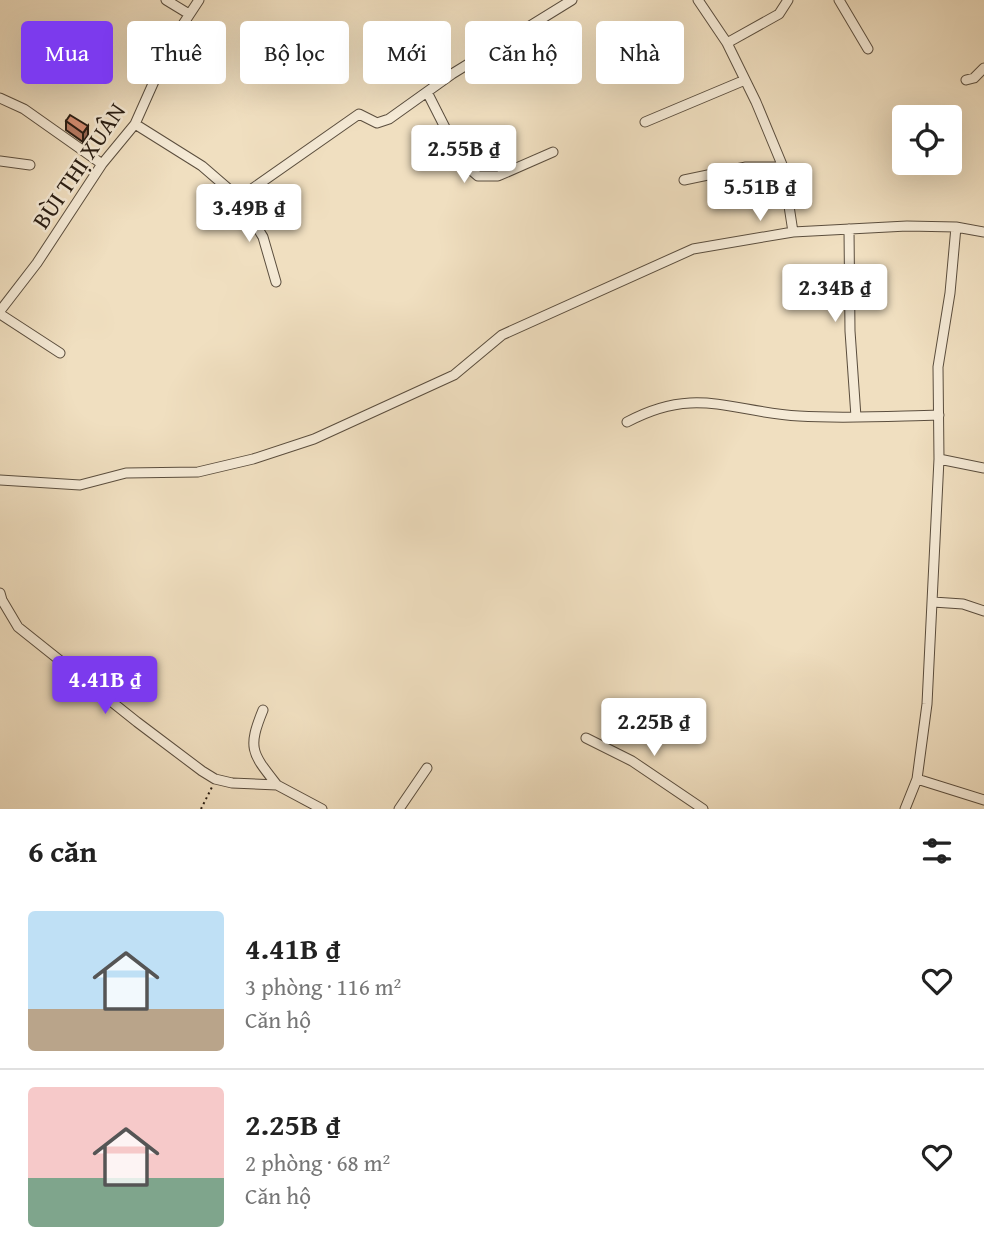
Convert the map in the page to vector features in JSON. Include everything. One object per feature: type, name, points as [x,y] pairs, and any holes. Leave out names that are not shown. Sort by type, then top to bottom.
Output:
[{"type":"street","points":[[166,0],[189,14]]},
{"type":"street","name":"BÙI THỊ XUÂN","points":[[0,313],[37,263],[102,164],[135,124],[172,41],[199,0]]},
{"type":"street","points":[[239,198],[359,114],[377,122],[389,119],[572,0]]},
{"type":"street","points":[[698,0],[727,43],[783,167],[793,232]]},
{"type":"street","points":[[727,43],[779,14],[788,0]]},
{"type":"street","points":[[839,0],[868,48]]},
{"type":"street","points":[[966,80],[974,78],[984,68]]},
{"type":"street","points":[[645,122],[745,80]]},
{"type":"street","points":[[427,92],[463,163],[478,176],[498,176],[553,152]]},
{"type":"street","points":[[0,98],[31,114],[102,164]]},
{"type":"street","points":[[135,124],[202,166],[239,198],[263,237],[276,282]]},
{"type":"street","points":[[0,161],[30,165]]},
{"type":"street","points":[[684,180],[746,167],[783,167]]},
{"type":"street","points":[[0,480],[80,485],[126,473],[198,472],[253,459],[314,439],[454,375],[502,335],[693,249],[793,232],[907,226],[956,227],[984,232]]},
{"type":"street","points":[[905,809],[918,779],[927,704],[939,459],[937,367],[950,293],[956,227]]},
{"type":"street","points":[[849,229],[850,331],[856,417]]},
{"type":"street","points":[[0,313],[60,353]]},
{"type":"street","points":[[627,422],[655,408],[706,402],[790,415],[939,415]]},
{"type":"street","points":[[939,459],[984,468]]},
{"type":"street","points":[[0,593],[18,627],[137,722],[215,779],[251,785],[277,785],[322,809]]},
{"type":"street","points":[[933,602],[963,604],[984,611]]},
{"type":"street","points":[[263,710],[253,738],[254,750],[277,785]]},
{"type":"street","points":[[586,738],[632,761],[703,809]]},
{"type":"street","points":[[400,809],[427,768]]},
{"type":"street","points":[[918,779],[984,800]]},
{"type":"path","points":[[201,809],[215,779]]},
{"type":"building","points":[[70,115],[88,126],[83,133],[66,121]]}]
